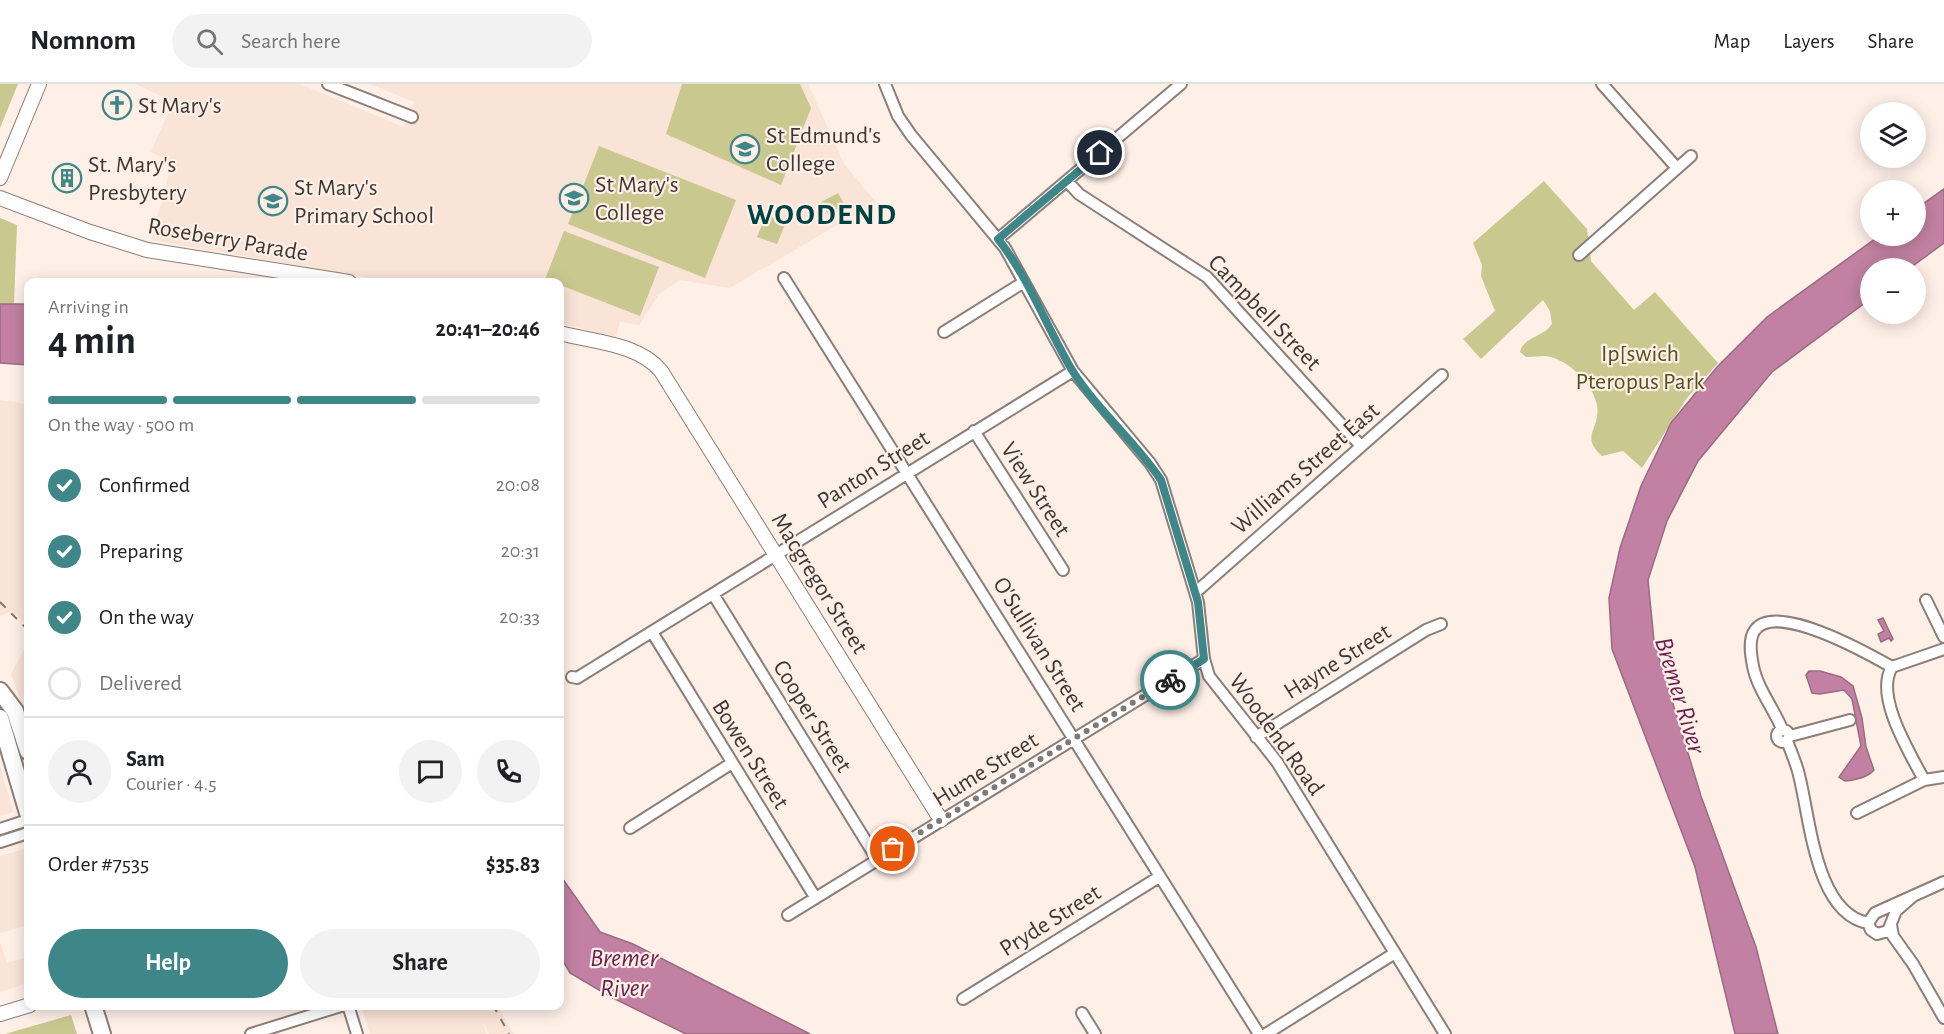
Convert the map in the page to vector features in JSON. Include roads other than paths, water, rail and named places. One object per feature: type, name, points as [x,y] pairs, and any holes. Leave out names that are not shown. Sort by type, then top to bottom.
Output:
[{"type":"main road","points":[[0,691],[15,711],[24,739]]},
{"type":"main road","points":[[0,718],[24,799]]},
{"type":"main road","points":[[95,1010],[102,1034]]},
{"type":"street","points":[[0,178],[39,84]]},
{"type":"street","points":[[328,84],[412,117]]},
{"type":"street","name":"Woodend Road","points":[[885,84],[898,116],[910,135],[998,239],[1073,370],[1150,463],[1161,480],[1196,592],[1204,659],[1209,676],[1219,692],[1276,762],[1446,1034]]},
{"type":"street","points":[[998,239],[1181,84]]},
{"type":"street","points":[[1602,84],[1677,168]]},
{"type":"street","points":[[1579,255],[1691,156]]},
{"type":"street","name":"Campbell Street","points":[[1067,181],[1079,194],[1207,277],[1361,446]]},
{"type":"street","name":"Roseberry Parade","points":[[0,198],[90,232],[147,250],[324,278]]},
{"type":"street","name":"O'Sullivan Street","points":[[784,278],[1259,1034]]},
{"type":"street","points":[[944,332],[1024,282]]},
{"type":"street","name":"Macgregor Street","points":[[564,334],[631,350],[648,359],[661,371],[941,820]]},
{"type":"street","name":"Panton Street","points":[[572,677],[577,678],[1073,370]]},
{"type":"street","name":"Williams Street East","points":[[1196,592],[1442,375]]},
{"type":"street","name":"View Street","points":[[974,431],[1063,570]]},
{"type":"street","name":"Cooper Street","points":[[713,594],[877,859]]},
{"type":"street","points":[[1926,600],[1944,637]]},
{"type":"street","points":[[1944,649],[1892,667],[1830,635],[1795,625],[1774,622],[1762,624],[1755,630],[1752,639],[1754,670],[1786,736],[1798,770],[1819,868],[1826,884],[1850,915],[1871,918],[1886,913],[1891,923],[1893,936],[1924,982],[1944,1018]]},
{"type":"street","name":"Hayne Street","points":[[1256,737],[1426,630],[1441,624]]},
{"type":"street","name":"Bowen Street","points":[[652,632],[815,897]]},
{"type":"street","name":"Hume Street","points":[[788,915],[1204,659]]},
{"type":"street","points":[[1892,667],[1888,677],[1891,714],[1924,780]]},
{"type":"street","points":[[1786,736],[1850,720]]},
{"type":"street","points":[[630,828],[732,763]]},
{"type":"street","points":[[1857,813],[1924,780],[1944,777]]},
{"type":"street","points":[[0,829],[24,821]]},
{"type":"street","points":[[0,842],[24,834]]},
{"type":"street","name":"Pryde Street","points":[[963,999],[1159,877]]},
{"type":"street","points":[[1871,918],[1944,882]]},
{"type":"street","points":[[1881,934],[1888,931],[1896,911],[1912,897]]},
{"type":"street","points":[[1871,918],[1871,930],[1881,934],[1902,949]]},
{"type":"street","points":[[1266,1034],[1395,953]]},
{"type":"street","points":[[0,1014],[24,1007]]},
{"type":"street","points":[[251,1034],[330,1010]]},
{"type":"street","points":[[348,1010],[357,1034]]},
{"type":"street","points":[[1082,1013],[1095,1034]]},
{"type":"water","name":"Bremer River","points":[[1944,189],[1944,243],[1924,258],[1860,258],[1860,306],[1772,372],[1698,461],[1667,521],[1648,580],[1654,641],[1701,796],[1756,947],[1778,1034],[1735,1034],[1695,867],[1612,649],[1609,598],[1620,548],[1641,486],[1671,423],[1717,367],[1767,317],[1865,246],[1926,246],[1926,202]]},
{"type":"water","points":[[0,304],[24,304],[24,365],[0,363]]},
{"type":"water","points":[[1883,618],[1893,639],[1891,641],[1889,638],[1881,642],[1878,634],[1884,631],[1878,620]]},
{"type":"water","points":[[1809,671],[1820,671],[1841,677],[1853,686],[1862,718],[1866,747],[1874,770],[1868,775],[1845,781],[1839,777],[1861,746],[1852,699],[1844,690],[1812,693],[1806,675]]},
{"type":"water","name":"Bremer River","points":[[564,881],[600,932],[633,944],[810,1034],[686,1034],[611,997],[570,973],[564,963]]},
{"type":"railway","points":[[0,602],[24,626]]},
{"type":"railway","points":[[496,1010],[509,1034]]},
{"type":"place","name":"St Mary's","points":[[117,105]]},
{"type":"place","name":"St Edmund's College","points":[[745,149]]},
{"type":"place","name":"St. Mary's Presbytery","points":[[67,178]]},
{"type":"place","name":"St Mary's College","points":[[574,198]]},
{"type":"place","name":"St Mary's Primary School","points":[[273,201]]},
{"type":"district","name":"WOODEND","points":[[822,214]]},
{"type":"park label","name":"Ip[swich Pteropus Park","points":[[1640,367]]}]
